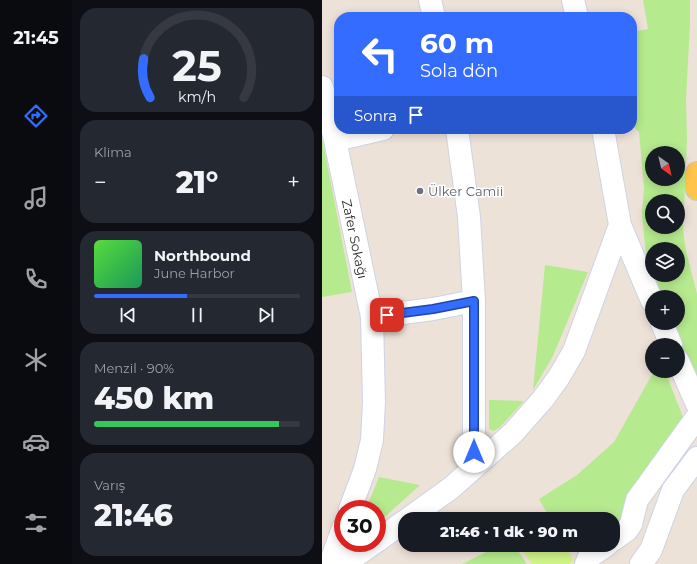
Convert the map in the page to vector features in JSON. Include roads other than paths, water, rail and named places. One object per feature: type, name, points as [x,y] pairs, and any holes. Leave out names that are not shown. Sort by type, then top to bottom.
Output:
[{"type":"main road","points":[[697,173],[697,189]]},
{"type":"street","points":[[430,0],[433,12]]},
{"type":"street","points":[[573,0],[576,12]]},
{"type":"street","name":"Zafer Sokağı","points":[[322,86],[335,140],[372,317],[374,402],[372,440],[365,469],[353,500]]},
{"type":"street","points":[[335,140],[361,134]]},
{"type":"street","points":[[458,134],[469,217],[474,301],[474,467]]},
{"type":"street","points":[[604,134],[620,225],[647,290]]},
{"type":"street","points":[[418,512],[451,488],[513,433],[559,377],[574,351],[620,225]]},
{"type":"street","points":[[372,317],[433,309],[474,301]]},
{"type":"street","points":[[685,377],[697,404]]},
{"type":"street","points":[[620,535],[627,530],[631,524],[637,500],[697,417]]},
{"type":"street","points":[[641,564],[651,550],[673,490],[697,458]]},
{"type":"street","points":[[386,535],[398,526]]},
{"type":"street","points":[[330,564],[334,552]]},
{"type":"street","points":[[344,564],[361,552]]},
{"type":"street","points":[[586,564],[589,557],[596,552]]},
{"type":"place","name":"Ülker Camii","points":[[420,191]]}]
